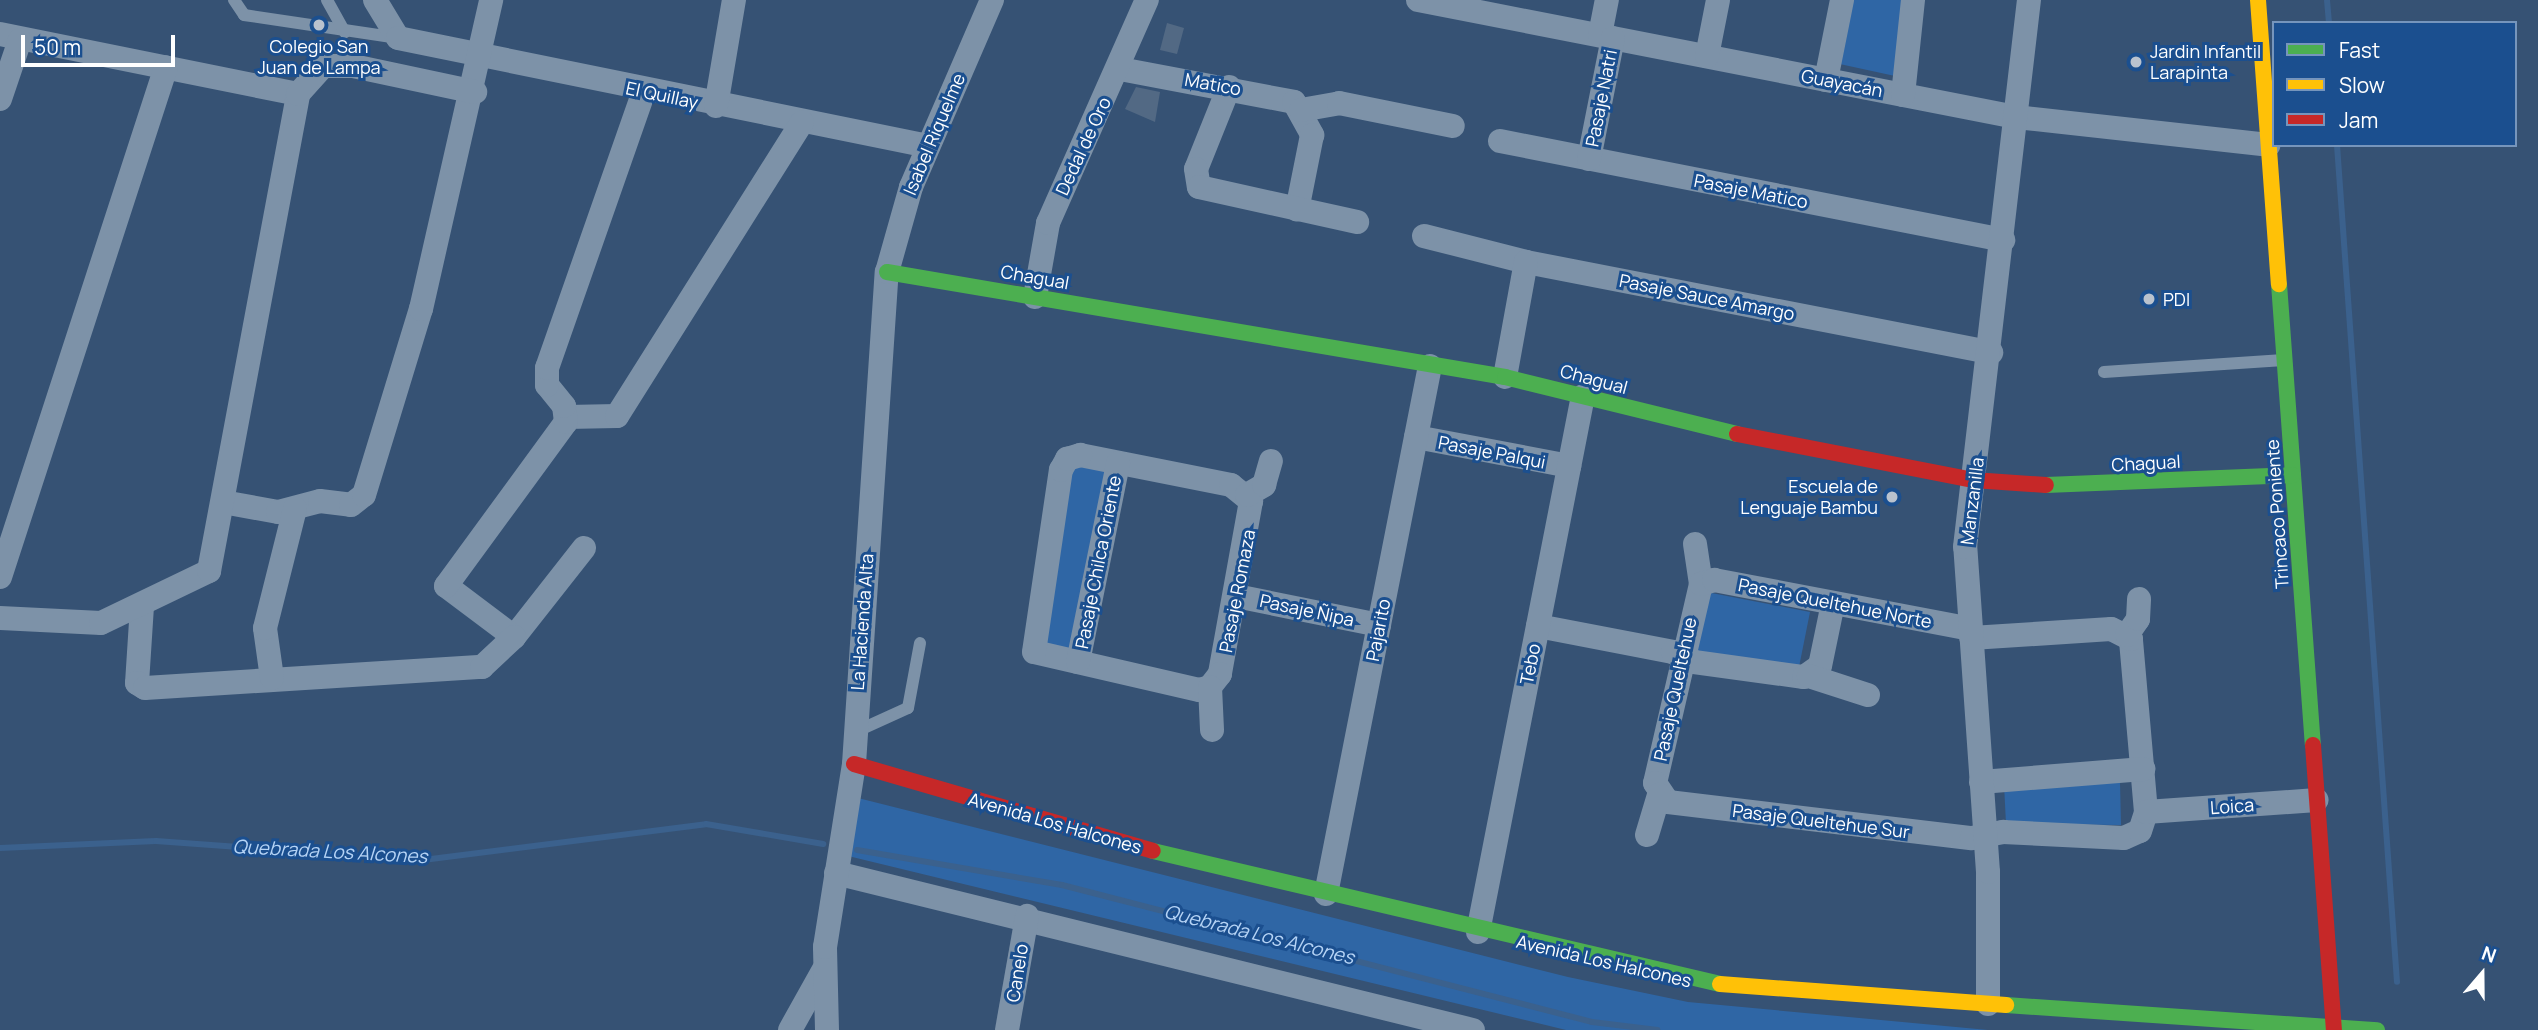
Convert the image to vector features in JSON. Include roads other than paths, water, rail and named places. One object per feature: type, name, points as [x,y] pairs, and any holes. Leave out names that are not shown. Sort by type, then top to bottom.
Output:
[{"type":"street","points":[[375,0],[398,38]]},
{"type":"street","points":[[223,502],[295,509],[320,501],[351,505],[364,495],[410,351],[475,92],[491,0]]},
{"type":"street","points":[[716,106],[734,0]]},
{"type":"street","name":"Isabel Riquelme","points":[[887,272],[928,146],[992,0]]},
{"type":"street","name":"Dedal de Oro","points":[[1035,296],[1048,223],[1120,69],[1147,0]]},
{"type":"street","name":"Guayacán","points":[[1418,0],[1496,7],[1606,36],[2016,117],[2268,145]]},
{"type":"street","name":"Pasaje Natri","points":[[1589,159],[1606,36],[1607,0]]},
{"type":"street","points":[[1707,56],[1718,0]]},
{"type":"street","points":[[1826,79],[1842,0]]},
{"type":"street","points":[[1903,95],[1913,0]]},
{"type":"street","name":"Manzanilla","points":[[1988,1004],[1985,835],[1965,547],[1991,352],[2029,0]]},
{"type":"street","name":"Trincaco Poniente","points":[[2258,0],[2334,1028]]},
{"type":"street","points":[[0,99],[10,37],[298,94]]},
{"type":"street","name":"El Quillay","points":[[398,38],[716,106],[928,146]]},
{"type":"street","points":[[0,618],[88,624],[142,606],[209,571],[298,94],[323,66],[338,65],[475,92]]},
{"type":"street","points":[[0,577],[166,68]]},
{"type":"street","name":"Matico","points":[[1120,69],[1283,97],[1301,110]]},
{"type":"street","points":[[1229,87],[1196,183],[1208,192],[1357,222]]},
{"type":"street","points":[[567,417],[547,385],[547,368],[644,91]]},
{"type":"street","points":[[1297,211],[1312,135],[1301,110],[1339,103],[1453,126]]},
{"type":"street","points":[[567,417],[617,416],[802,122]]},
{"type":"street","name":"Pasaje Matico","points":[[1500,141],[2003,240]]},
{"type":"street","name":"Pasaje Sauce Amargo","points":[[1423,236],[1526,262],[1991,352]]},
{"type":"street","points":[[1505,377],[1526,262]]},
{"type":"street","name":"Chagual","points":[[887,272],[1505,377],[1711,429],[1973,480],[2059,486],[2293,475]]},
{"type":"street","name":"La Hacienda Alta","points":[[827,1030],[824,971],[836,873],[854,764],[887,272]]},
{"type":"street","name":"Pajarito","points":[[1326,894],[1430,366]]},
{"type":"street","name":"Tebo","points":[[1478,932],[1583,396]]},
{"type":"street","points":[[514,638],[446,586],[567,417]]},
{"type":"street","name":"Pasaje Palqui","points":[[1416,437],[1569,467]]},
{"type":"street","points":[[1210,687],[1034,652],[1067,459],[1118,463],[1231,485],[1247,495],[1264,485],[1271,461]]},
{"type":"street","name":"Pasaje Chilca Oriente","points":[[1078,662],[1118,463]]},
{"type":"street","name":"Pasaje Romaza","points":[[1212,730],[1210,687],[1220,674],[1252,516],[1247,495]]},
{"type":"street","points":[[272,678],[265,628],[295,509]]},
{"type":"street","name":"Pasaje Queltehue","points":[[1647,835],[1659,795],[1656,783],[1700,584],[1693,564],[1695,544]]},
{"type":"street","points":[[142,606],[140,686],[482,667],[514,638],[584,548]]},
{"type":"street","name":"Pasaje Queltehue Norte","points":[[1700,584],[1714,580],[1971,634],[2111,629],[2127,635]]},
{"type":"street","name":"Pasaje Ñipa","points":[[1236,596],[1379,625]]},
{"type":"street","points":[[2139,598],[2138,619],[2127,635],[2135,650],[2146,812]]},
{"type":"street","points":[[1809,676],[1820,666],[1833,603]]},
{"type":"street","points":[[1538,626],[1682,656],[1809,676],[1868,695]]},
{"type":"street","name":"Avenida Los Halcones","points":[[854,764],[1074,830],[1478,932],[1718,985],[2377,1030]]},
{"type":"street","points":[[1981,782],[2143,769]]},
{"type":"street","name":"Pasaje Queltehue Sur","points":[[1659,795],[1673,804],[1985,835],[2124,838],[2140,831],[2146,812]]},
{"type":"street","name":"Loica","points":[[2146,812],[2317,800]]},
{"type":"street","points":[[836,873],[1027,916],[1439,1026],[1474,1030]]},
{"type":"street","name":"Canelo","points":[[1007,1030],[1027,916]]},
{"type":"street","name":"La Hacienda Alta","points":[[790,1030],[824,971]]},
{"type":"lane","points":[[234,0],[244,15],[398,38]]},
{"type":"lane","points":[[327,0],[345,32]]},
{"type":"lane","points":[[2104,372],[2284,360]]},
{"type":"lane","points":[[854,733],[908,708],[920,643]]},
{"type":"waterway","points":[[2327,0],[2329,21]]},
{"type":"waterway","points":[[2337,147],[2397,982]]},
{"type":"waterway","name":"Quebrada Los Alcones","points":[[0,848],[156,841],[423,860],[706,824],[823,844]]},
{"type":"waterway","name":"Quebrada Los Alcones","points":[[857,850],[1062,885],[1592,1022],[1658,1030]]},
{"type":"place","name":"Colegio San Juan de Lampa","points":[[319,25]]},
{"type":"place","name":"Jardin Infantil Larapinta","points":[[2136,62]]},
{"type":"place","name":"PDI","points":[[2149,299]]},
{"type":"place","name":"Escuela de Lenguaje Bambu","points":[[1892,497]]}]
